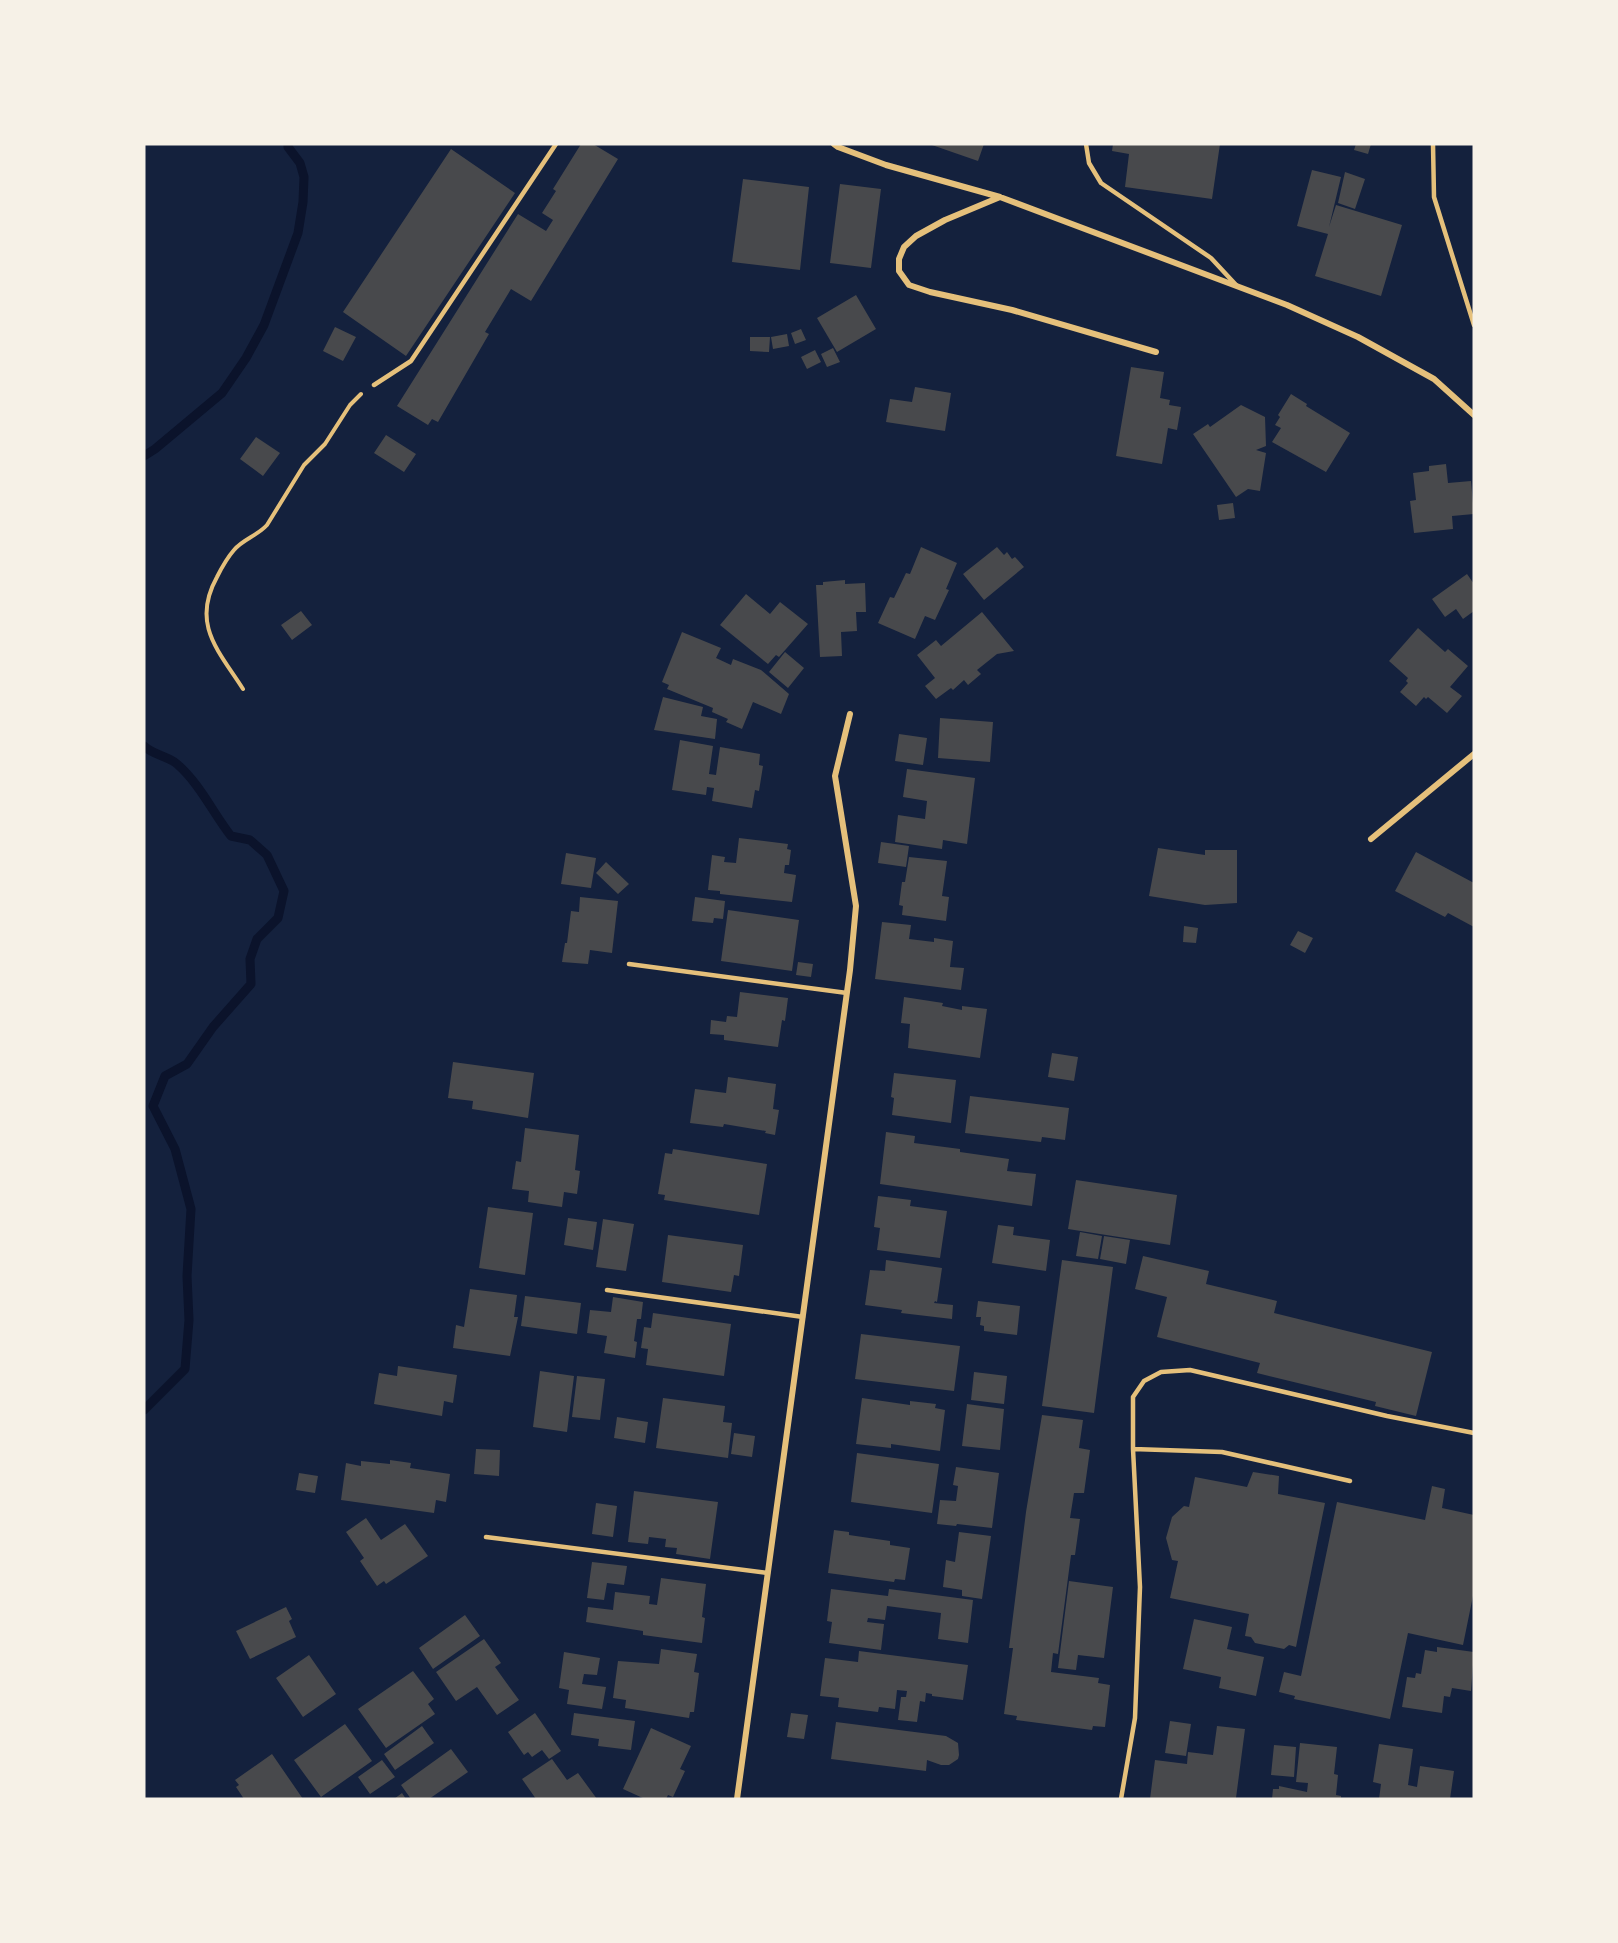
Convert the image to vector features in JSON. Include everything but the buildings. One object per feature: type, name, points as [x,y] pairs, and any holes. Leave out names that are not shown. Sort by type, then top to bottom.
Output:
[{"type":"street","points":[[834,144],[886,165],[1000,197],[1287,305],[1358,337],[1434,380],[1474,415]]},
{"type":"street","points":[[1000,197],[945,220],[916,236],[904,248],[899,259],[899,271],[909,285],[930,292],[1012,310],[1156,352]]},
{"type":"street","points":[[737,1799],[847,993],[856,906],[835,776],[850,714]]},
{"type":"street","points":[[1371,839],[1474,754]]},
{"type":"lane","points":[[374,385],[411,361],[556,144]]},
{"type":"lane","points":[[1086,144],[1089,163],[1101,183],[1211,258],[1237,286]]},
{"type":"lane","points":[[1433,144],[1434,197],[1474,325]]},
{"type":"lane","points":[[630,964],[847,993]]},
{"type":"lane","points":[[607,1290],[803,1317]]},
{"type":"lane","points":[[1121,1799],[1135,1718],[1140,1587],[1133,1449],[1133,1397],[1144,1381],[1161,1372],[1190,1370],[1387,1416],[1474,1433]]},
{"type":"lane","points":[[1133,1449],[1222,1452],[1350,1481]]},
{"type":"lane","points":[[486,1537],[768,1573]]},
{"type":"path","points":[[243,689],[209,634],[205,618],[206,603],[211,587],[226,560],[236,548],[260,533],[267,525],[304,465],[330,438],[350,405],[374,385]]},
{"type":"waterway","points":[[144,456],[222,393],[246,358],[264,325],[298,233],[303,202],[304,177],[300,163],[288,144]]},
{"type":"waterway","points":[[144,746],[173,761],[185,772],[231,836],[250,840],[267,855],[284,891],[278,918],[257,939],[250,959],[251,984],[213,1027],[187,1064],[165,1076],[153,1106],[175,1149],[191,1209],[187,1276],[189,1320],[185,1369],[144,1410]]}]
